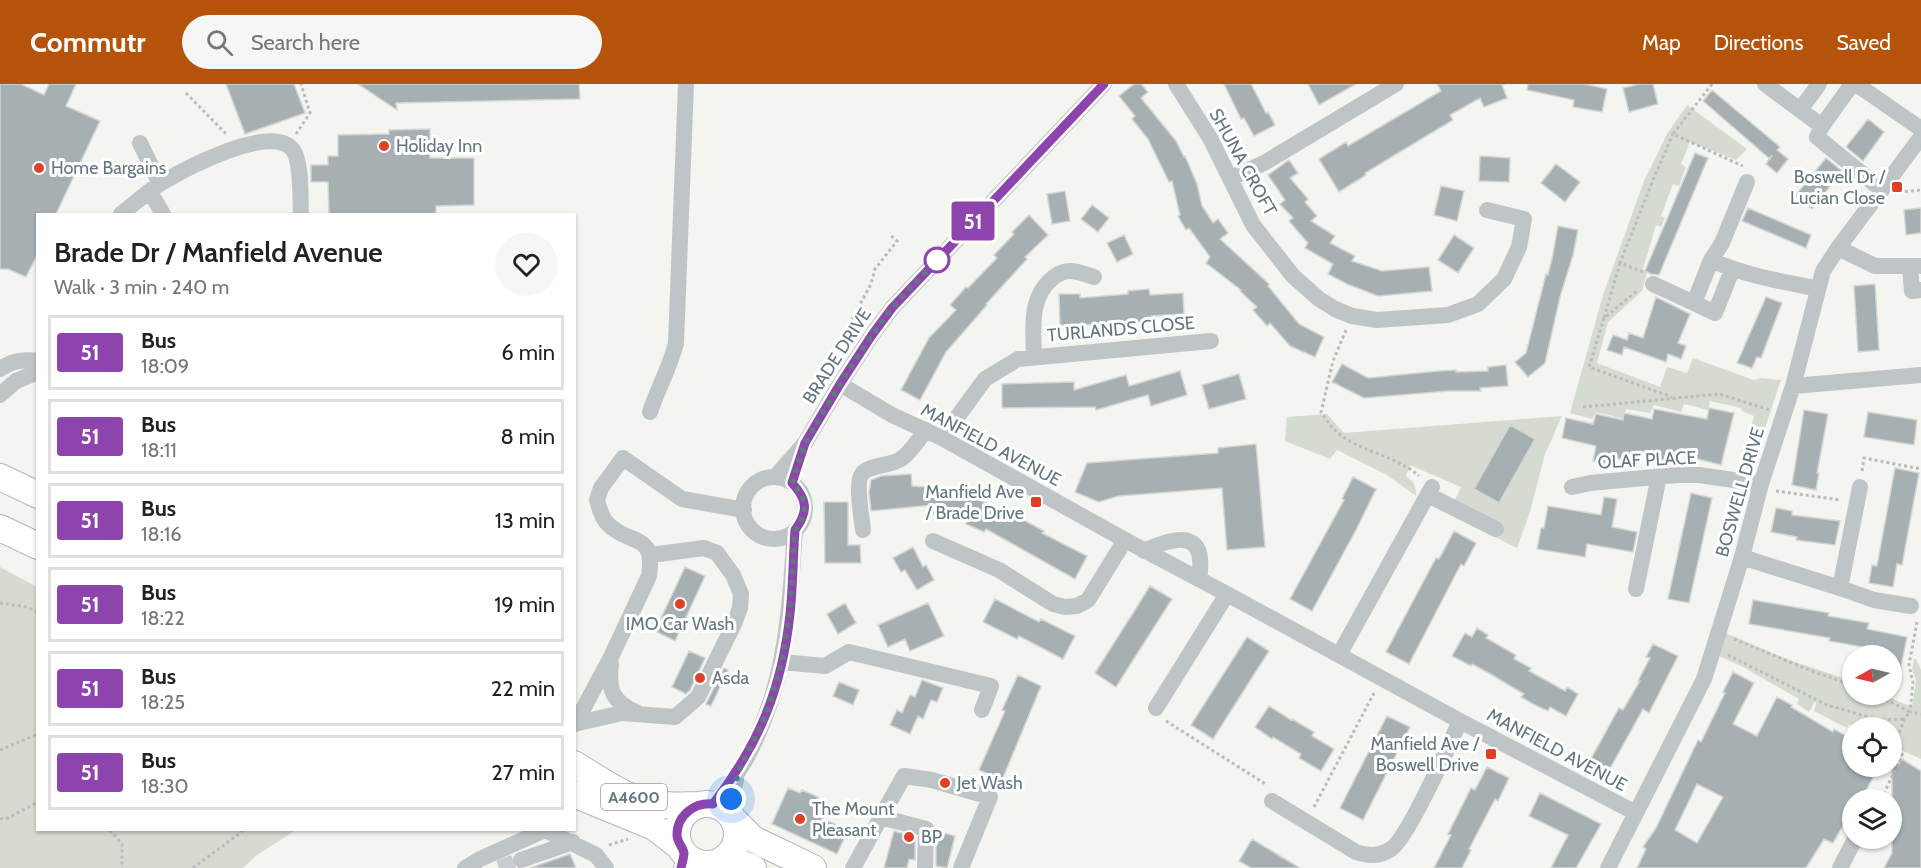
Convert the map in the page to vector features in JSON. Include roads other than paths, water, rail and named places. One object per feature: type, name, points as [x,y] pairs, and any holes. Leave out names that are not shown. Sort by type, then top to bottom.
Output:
[{"type":"highway","points":[[0,477],[36,494]]},
{"type":"highway","points":[[0,528],[36,545]]},
{"type":"highway","name":"A4600","points":[[576,765],[646,802],[719,810]]},
{"type":"highway","name":"A4600","points":[[576,795],[654,827],[682,856],[695,862],[710,865],[743,864],[753,868]]},
{"type":"highway","points":[[710,865],[729,855],[736,843],[737,830],[719,810]]},
{"type":"highway","points":[[719,810],[753,839],[813,868]]},
{"type":"highway","name":"A4600","points":[[682,856],[677,836],[679,824],[688,811],[719,810]]},
{"type":"street","points":[[650,412],[671,363],[676,343],[686,84]]},
{"type":"street","name":"BRADE DRIVE","points":[[775,477],[805,443],[872,335],[909,289],[1104,84]]},
{"type":"street","name":"SHUNA CROFT","points":[[1176,84],[1210,138],[1253,225],[1293,276],[1319,299],[1352,316],[1377,320],[1448,315],[1478,304],[1504,279],[1519,247],[1524,219],[1487,210]]},
{"type":"street","points":[[1231,178],[1264,163],[1377,89],[1396,84]]},
{"type":"street","points":[[1765,84],[1822,126]]},
{"type":"street","points":[[1800,110],[1819,84]]},
{"type":"street","points":[[1882,190],[1817,137],[1822,126],[1854,84],[1921,129]]},
{"type":"street","name":"BOSWELL DRIVE","points":[[1608,868],[1701,687],[1742,557],[1760,486],[1793,386],[1823,271],[1921,137]]},
{"type":"street","points":[[122,213],[155,188],[217,154],[269,141],[282,141],[295,152],[298,163],[300,213]]},
{"type":"street","points":[[140,143],[163,213]]},
{"type":"street","points":[[1694,303],[1747,182]]},
{"type":"street","points":[[1838,248],[1875,266],[1916,266],[1912,291],[1921,290]]},
{"type":"street","points":[[1712,260],[1732,270],[1759,278],[1818,289]]},
{"type":"street","points":[[1653,284],[1714,313],[1732,270]]},
{"type":"street","name":"TURLANDS CLOSE","points":[[1034,356],[1033,317],[1038,297],[1047,282],[1060,272],[1071,271],[1094,277]]},
{"type":"street","name":"TURLANDS CLOSE","points":[[942,438],[985,379],[1011,362],[1034,356],[1211,341]]},
{"type":"street","points":[[0,369],[20,360],[36,361]]},
{"type":"street","points":[[0,395],[16,381],[36,373]]},
{"type":"street","points":[[1793,386],[1921,375]]},
{"type":"street","name":"MANFIELD AVENUE","points":[[840,384],[892,415],[942,438],[1144,551],[1636,813]]},
{"type":"street","points":[[863,530],[860,488],[862,472],[870,468],[890,465],[902,458],[926,430]]},
{"type":"street","name":"BRADE DRIVE","points":[[792,483],[805,443]]},
{"type":"street","points":[[576,722],[611,657],[649,576],[651,555],[649,550],[642,543],[612,528],[604,520],[597,500],[602,488],[623,458],[682,499],[744,510]]},
{"type":"street","points":[[0,463],[36,486]]},
{"type":"street","name":"OLAF PLACE","points":[[1572,487],[1590,483],[1699,474],[1760,486]]},
{"type":"street","points":[[1636,589],[1659,476]]},
{"type":"street","points":[[775,477],[792,483],[801,493],[805,503],[802,522],[795,530],[778,539],[764,537],[753,530],[746,521],[744,510],[746,497],[751,487],[764,479],[775,477]]},
{"type":"street","points":[[1340,655],[1430,491],[1496,529]]},
{"type":"street","points":[[1840,588],[1859,495]]},
{"type":"street","points":[[719,810],[766,715],[782,662],[790,612],[795,530]]},
{"type":"street","points":[[1144,551],[1179,538],[1189,541],[1197,547],[1201,557],[1199,579]]},
{"type":"street","points":[[778,539],[791,585]]},
{"type":"street","points":[[933,541],[999,570],[1053,604],[1065,607],[1077,606],[1088,600],[1125,540]]},
{"type":"street","points":[[576,724],[622,713],[675,717],[698,697],[734,624],[740,608],[741,594],[733,575],[717,553],[704,548],[651,555]]},
{"type":"street","points":[[1742,557],[1874,600],[1911,606]]},
{"type":"street","points":[[1156,708],[1227,594]]},
{"type":"street","points":[[782,662],[825,666],[849,652],[991,686],[982,710]]},
{"type":"street","points":[[611,657],[609,680],[611,691],[626,708],[639,714]]},
{"type":"street","name":"MANFIELD AVENUE","points":[[1272,801],[1356,852],[1369,856],[1381,855],[1400,842],[1460,721]]},
{"type":"street","points":[[854,868],[904,776],[932,780],[990,797],[961,868]]},
{"type":"street","points":[[881,817],[926,829],[925,868]]},
{"type":"street","points":[[465,868],[543,831]]},
{"type":"street","points":[[547,831],[573,842],[601,862]]},
{"type":"street","points":[[521,860],[573,842]]},
{"type":"street","points":[[1840,868],[1850,849]]},
{"type":"tunnel","points":[[499,868],[521,860]]},
{"type":"place","name":"Holiday Inn","points":[[384,146]]},
{"type":"place","name":"Home Bargains","points":[[39,168]]},
{"type":"place","name":"Boswell Dr / Lucian Close","points":[[1897,187]]},
{"type":"place","name":"Manfield Ave / Brade Drive","points":[[1036,502]]},
{"type":"place","name":"IMO Car Wash","points":[[680,604]]},
{"type":"place","name":"Asda","points":[[700,678]]},
{"type":"place","name":"Manfield Ave / Boswell Drive","points":[[1491,754]]},
{"type":"place","name":"Jet Wash","points":[[945,783]]},
{"type":"place","name":"The Mount Pleasant","points":[[800,819]]},
{"type":"place","name":"BP","points":[[909,837]]}]
